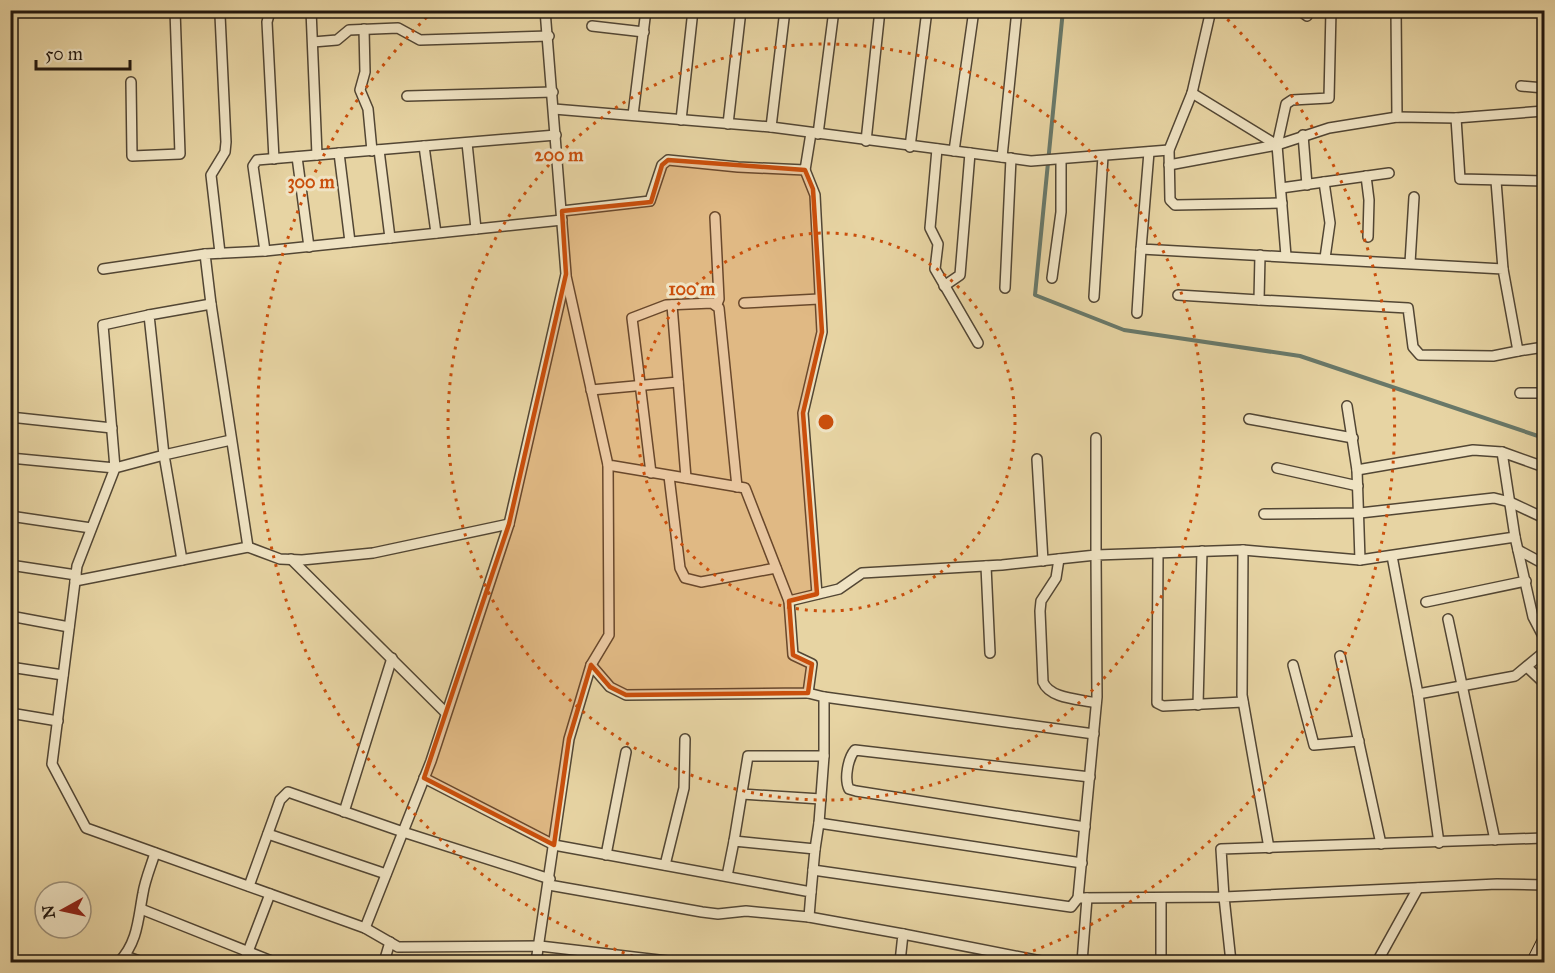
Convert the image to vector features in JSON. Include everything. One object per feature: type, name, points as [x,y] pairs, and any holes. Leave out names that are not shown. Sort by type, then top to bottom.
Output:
[{"type":"main road","points":[[1534,963],[1545,942]]},
{"type":"street","points":[[131,82],[132,156],[180,154],[175,10]]},
{"type":"street","points":[[217,10],[220,15],[226,142],[225,152],[211,175],[220,254]]},
{"type":"street","points":[[274,159],[267,22],[269,15],[275,10]]},
{"type":"street","points":[[311,10],[317,155]]},
{"type":"street","points":[[536,963],[569,739],[591,665],[609,635],[608,465],[566,274],[549,36],[545,10]]},
{"type":"street","points":[[633,115],[646,10]]},
{"type":"street","points":[[681,120],[693,10]]},
{"type":"street","points":[[728,124],[741,10]]},
{"type":"street","points":[[771,127],[785,10]]},
{"type":"street","points":[[817,594],[803,413],[821,338],[815,195],[805,170],[814,134],[834,10]]},
{"type":"street","points":[[866,141],[880,10]]},
{"type":"street","points":[[910,147],[927,10]]},
{"type":"street","points":[[954,151],[974,10]]},
{"type":"street","points":[[1005,288],[1007,158],[1017,10]]},
{"type":"street","points":[[1211,10],[1192,93],[1169,150],[1170,200],[1175,205],[1282,202]]},
{"type":"street","points":[[1286,256],[1277,146],[1286,104],[1292,100],[1329,98],[1331,10]]},
{"type":"street","points":[[1396,10],[1397,117]]},
{"type":"street","points":[[592,26],[644,32]]},
{"type":"street","points":[[313,42],[337,40],[349,30],[401,28],[420,40],[549,36]]},
{"type":"street","points":[[364,29],[365,72],[360,90],[368,109],[390,238]]},
{"type":"street","points":[[1521,86],[1545,88]]},
{"type":"street","points":[[407,96],[553,92]]},
{"type":"street","points":[[1192,93],[1277,146]]},
{"type":"street","points":[[554,109],[771,127],[910,147],[1031,161],[1169,150]]},
{"type":"street","points":[[1169,165],[1277,146],[1329,128],[1397,117],[1456,118],[1545,111]]},
{"type":"street","points":[[1456,118],[1460,179],[1545,181]]},
{"type":"street","points":[[265,251],[253,166],[257,160],[556,135]]},
{"type":"street","points":[[1304,135],[1307,185]]},
{"type":"street","points":[[467,143],[476,229]]},
{"type":"street","points":[[424,146],[436,233]]},
{"type":"street","points":[[937,149],[930,228],[938,244],[935,269],[978,344]]},
{"type":"street","points":[[1137,313],[1149,152]]},
{"type":"street","points":[[339,153],[350,242]]},
{"type":"street","points":[[944,286],[960,275],[970,153]]},
{"type":"street","points":[[1094,297],[1103,156]]},
{"type":"street","points":[[297,157],[309,247]]},
{"type":"street","points":[[103,269],[205,254],[309,247],[476,229],[650,201],[662,165],[668,160],[738,167],[805,170]]},
{"type":"street","points":[[1052,278],[1061,212],[1056,160]]},
{"type":"street","points":[[1281,188],[1389,172]]},
{"type":"street","points":[[1366,176],[1369,200],[1368,237]]},
{"type":"street","points":[[1496,181],[1503,269],[1518,351]]},
{"type":"street","points":[[1324,182],[1330,223],[1325,258]]},
{"type":"street","points":[[1410,263],[1414,197]]},
{"type":"street","points":[[715,218],[719,299],[717,304],[737,487]]},
{"type":"street","points":[[1141,249],[1503,269]]},
{"type":"street","points":[[205,254],[248,547]]},
{"type":"street","points":[[1259,300],[1260,255]]},
{"type":"street","points":[[365,928],[424,778],[509,524],[566,274]]},
{"type":"street","points":[[1178,295],[1408,308],[1413,347],[1420,355],[1493,356],[1545,347]]},
{"type":"street","points":[[744,303],[819,299]]},
{"type":"street","points":[[211,304],[103,325],[115,468],[91,528],[75,578],[52,764],[86,828],[365,928],[398,947],[540,946],[676,963]]},
{"type":"street","points":[[651,473],[632,318],[672,304],[717,304]]},
{"type":"street","points":[[672,304],[686,478]]},
{"type":"street","points":[[149,315],[164,455],[182,560]]},
{"type":"street","points":[[591,390],[678,382]]},
{"type":"street","points":[[1520,393],[1545,393]]},
{"type":"street","points":[[1347,406],[1357,470],[1360,560]]},
{"type":"street","points":[[10,417],[112,428]]},
{"type":"street","points":[[1249,419],[1353,438]]},
{"type":"street","points":[[1082,963],[1082,863],[1096,703],[1096,438]]},
{"type":"street","points":[[10,458],[115,468],[231,440]]},
{"type":"street","points":[[1357,470],[1473,450],[1502,452],[1545,467]]},
{"type":"street","points":[[1502,452],[1518,550],[1536,626],[1545,638]]},
{"type":"street","points":[[1037,459],[1043,561]]},
{"type":"street","points":[[608,465],[744,488],[789,601],[793,656],[812,664],[808,693]]},
{"type":"street","points":[[1277,468],[1358,486]]},
{"type":"street","points":[[669,476],[680,568],[685,578],[701,582],[776,568]]},
{"type":"street","points":[[1264,514],[1360,513],[1483,499],[1510,502],[1545,518]]},
{"type":"street","points":[[10,516],[91,528]]},
{"type":"street","points":[[10,565],[75,578],[248,547],[280,559],[373,553],[509,524]]},
{"type":"street","points":[[789,601],[839,589],[862,573],[986,566],[1096,555],[1202,551],[1243,550],[1360,560],[1515,537]]},
{"type":"street","points":[[1243,550],[1243,702],[1269,848]]},
{"type":"street","points":[[1518,550],[1545,564]]},
{"type":"street","points":[[1198,705],[1202,551]]},
{"type":"street","points":[[1158,553],[1157,703],[1163,706],[1243,702]]},
{"type":"street","points":[[1392,555],[1418,694],[1439,843]]},
{"type":"street","points":[[291,559],[446,712]]},
{"type":"street","points":[[1059,559],[1056,578],[1041,601],[1043,681],[1046,688],[1054,693],[1096,703]]},
{"type":"street","points":[[986,566],[990,652]]},
{"type":"street","points":[[1426,602],[1526,581]]},
{"type":"street","points":[[10,616],[69,627]]},
{"type":"street","points":[[1448,619],[1495,840]]},
{"type":"street","points":[[1418,694],[1515,676],[1541,661],[1545,652]]},
{"type":"street","points":[[1340,656],[1381,844]]},
{"type":"street","points":[[345,812],[392,658]]},
{"type":"street","points":[[1293,664],[1314,745],[1359,741]]},
{"type":"street","points":[[591,665],[610,687],[626,695],[808,693],[1094,734]]},
{"type":"street","points":[[10,667],[63,675]]},
{"type":"street","points":[[1528,668],[1545,682]]},
{"type":"street","points":[[809,917],[824,756],[824,697]]},
{"type":"street","points":[[10,712],[58,721]]},
{"type":"street","points":[[665,865],[684,788],[685,739]]},
{"type":"street","points":[[1085,828],[856,791],[849,789],[846,783],[851,754],[855,750],[862,749],[1090,777]]},
{"type":"street","points":[[606,855],[626,752]]},
{"type":"street","points":[[727,876],[748,756],[824,756]]},
{"type":"street","points":[[424,778],[554,845],[811,892]]},
{"type":"street","points":[[249,886],[280,800],[288,792],[549,882],[702,912],[746,910],[809,917],[1046,963]]},
{"type":"street","points":[[742,794],[821,799]]},
{"type":"street","points":[[819,823],[1082,863]]},
{"type":"street","points":[[268,834],[386,874]]},
{"type":"street","points":[[1231,963],[1221,849],[1545,838]]},
{"type":"street","points":[[734,841],[815,849]]},
{"type":"street","points":[[142,963],[122,959],[138,929],[154,853]]},
{"type":"street","points":[[813,870],[1071,907],[1083,898],[1224,897],[1545,885]]},
{"type":"street","points":[[1377,963],[1418,888]]},
{"type":"street","points":[[244,963],[270,894]]},
{"type":"street","points":[[1161,898],[1161,963]]},
{"type":"street","points":[[141,909],[274,963]]},
{"type":"street","points":[[900,963],[903,934]]},
{"type":"street","points":[[384,963],[390,942]]},
{"type":"highlighted area","points":[[668,160],[805,170],[813,189],[822,332],[803,413],[817,594],[789,601],[793,655],[812,664],[808,693],[626,695],[610,687],[591,665],[569,739],[554,845],[424,778],[509,524],[566,274],[562,211],[651,202],[662,165]]},
{"type":"waterway","points":[[1063,10],[1035,295],[1124,330],[1300,356],[1544,438]]}]
